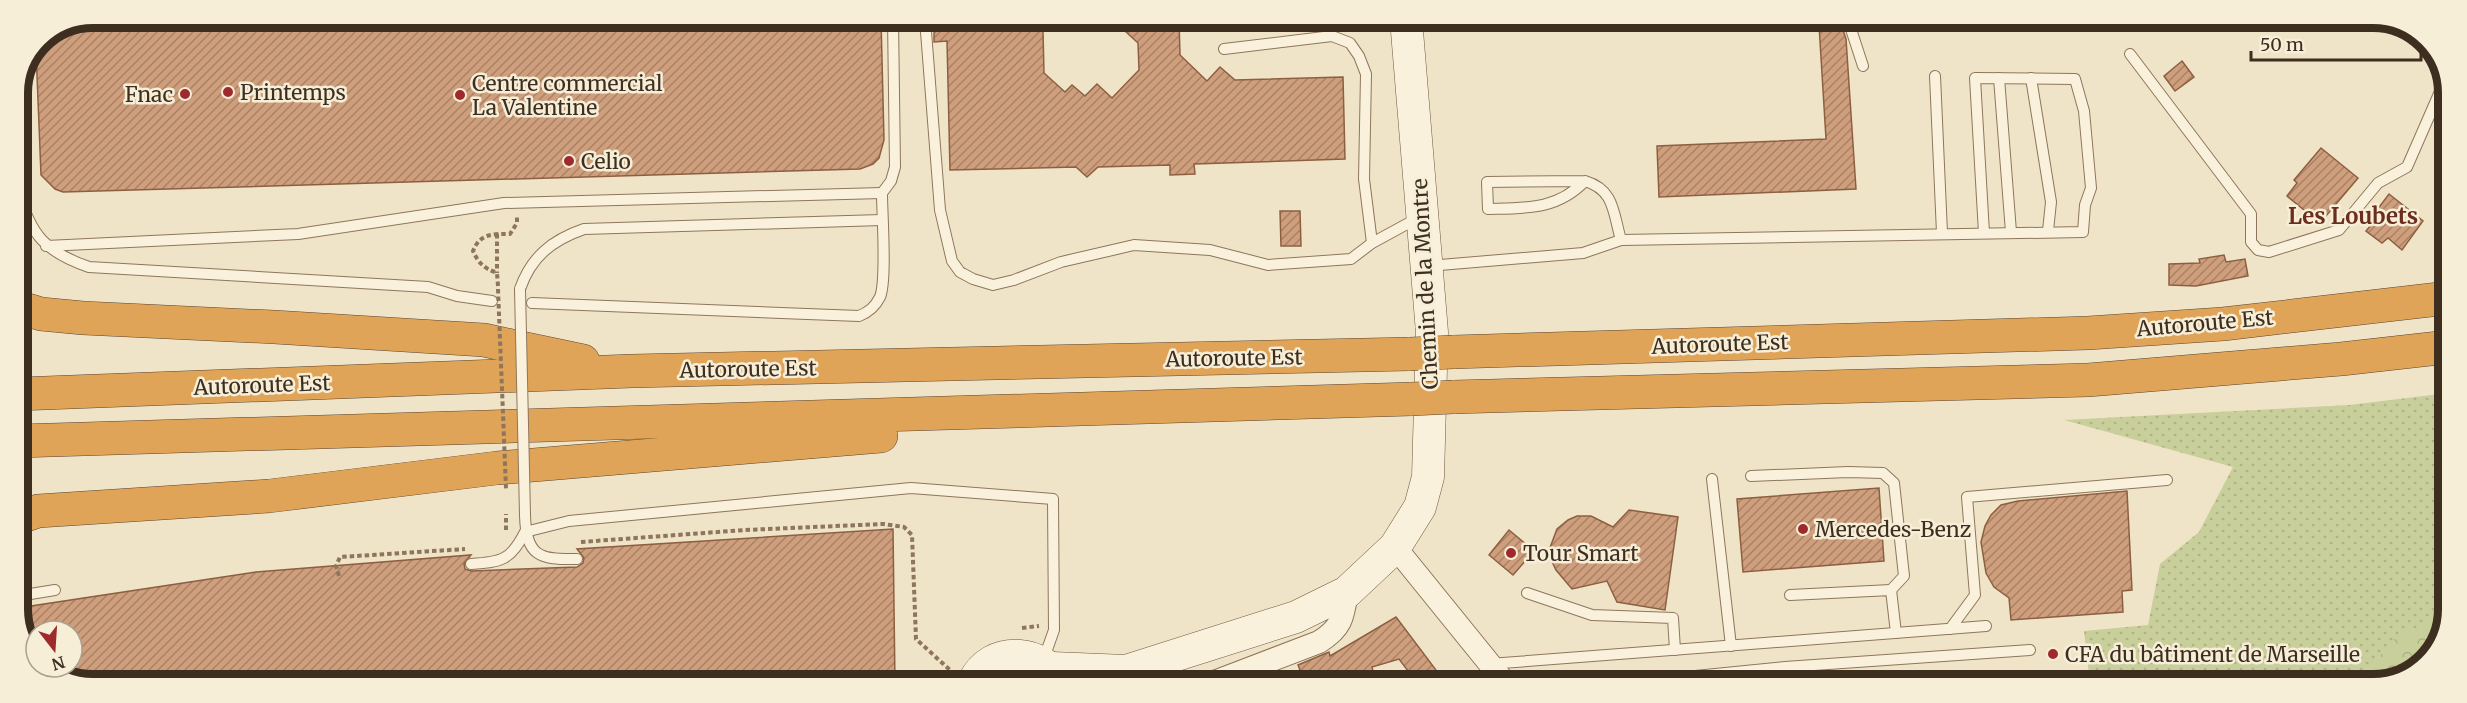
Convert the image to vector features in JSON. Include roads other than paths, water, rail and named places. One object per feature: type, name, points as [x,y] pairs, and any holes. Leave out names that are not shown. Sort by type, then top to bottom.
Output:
[{"type":"highway","name":"Autoroute Est","points":[[29,394],[632,371],[1410,354],[2088,333],[2223,324],[2438,299]]},
{"type":"highway","points":[[28,310],[40,314],[83,318],[484,340],[632,371]]},
{"type":"highway","points":[[29,441],[2088,380],[2341,359],[2438,347]]},
{"type":"highway","points":[[29,514],[38,511],[269,496],[516,467],[1247,405]]},
{"type":"highway","points":[[29,530],[45,522],[91,508]]},
{"type":"street","name":"Chemin de la Montre","points":[[1130,674],[1296,617],[1347,592],[1395,547],[1420,507],[1428,477],[1432,332],[1407,28]]},
{"type":"street","points":[[1395,547],[1498,674]]},
{"type":"street","points":[[1235,674],[1309,646],[1332,634],[1342,620],[1347,592]]},
{"type":"street","name":"Chemin de la Montre","points":[[965,673],[1003,658],[1020,655],[1053,671],[1081,674]]},
{"type":"lane","points":[[532,303],[860,316],[874,308],[882,290],[882,193],[891,182],[896,167],[893,28]]},
{"type":"lane","points":[[926,28],[940,210],[952,261],[960,272],[973,279],[993,285],[1014,280],[1061,262],[1134,245],[1210,250],[1268,265],[1351,259],[1372,243],[1424,215]]},
{"type":"lane","points":[[1851,28],[1863,66]]},
{"type":"lane","points":[[1224,49],[1332,36],[1350,43],[1359,56],[1365,75],[1364,179],[1372,243]]},
{"type":"lane","points":[[2130,54],[2251,214],[2251,242],[2258,250],[2269,252],[2339,230],[2378,183],[2408,167],[2438,96]]},
{"type":"lane","points":[[1935,76],[1942,233]]},
{"type":"lane","points":[[1428,267],[1583,252],[1621,240],[2083,232],[2085,205],[2091,189],[2084,111],[2075,79],[1975,78],[1984,232]]},
{"type":"lane","points":[[2000,78],[2010,232]]},
{"type":"lane","points":[[2031,78],[2051,202],[2048,231]]},
{"type":"lane","points":[[1585,181],[1573,194],[1538,208],[1488,209],[1487,182],[1585,181],[1598,185],[1607,193],[1621,240]]},
{"type":"lane","points":[[46,246],[298,234],[516,202],[882,193]]},
{"type":"lane","points":[[28,220],[46,246],[64,258],[89,267],[428,288],[457,296],[492,301]]},
{"type":"lane","points":[[577,559],[552,560],[539,555],[531,547],[525,532],[520,289],[526,272],[548,246],[566,235],[584,229],[882,220]]},
{"type":"lane","points":[[97,307],[274,327]]},
{"type":"lane","points":[[1751,476],[1883,473],[1894,483],[1904,576],[1891,590],[1790,595]]},
{"type":"lane","points":[[1712,479],[1731,645]]},
{"type":"lane","points":[[1950,629],[1974,595],[1968,497],[2167,480]]},
{"type":"lane","points":[[471,564],[492,563],[508,558],[525,532],[569,521],[911,488],[1053,499],[1053,671]]},
{"type":"lane","points":[[29,594],[55,590]]},
{"type":"lane","points":[[1891,590],[1896,633]]},
{"type":"lane","points":[[1527,593],[1592,615],[1673,618],[1675,650]]},
{"type":"lane","points":[[1489,664],[1986,626]]},
{"type":"lane","points":[[1715,674],[2030,650]]},
{"type":"place","name":"Printemps","points":[[228,92]]},
{"type":"place","name":"Fnac","points":[[185,94]]},
{"type":"place","name":"Centre commercial La Valentine","points":[[460,95]]},
{"type":"place","name":"Celio","points":[[569,161]]},
{"type":"place","name":"Mercedes-Benz","points":[[1803,529]]},
{"type":"place","name":"Tour Smart","points":[[1511,553]]},
{"type":"place","name":"CFA du bâtiment de Marseille","points":[[2053,654]]},
{"type":"district","name":"Les Loubets","points":[[2353,216]]}]
